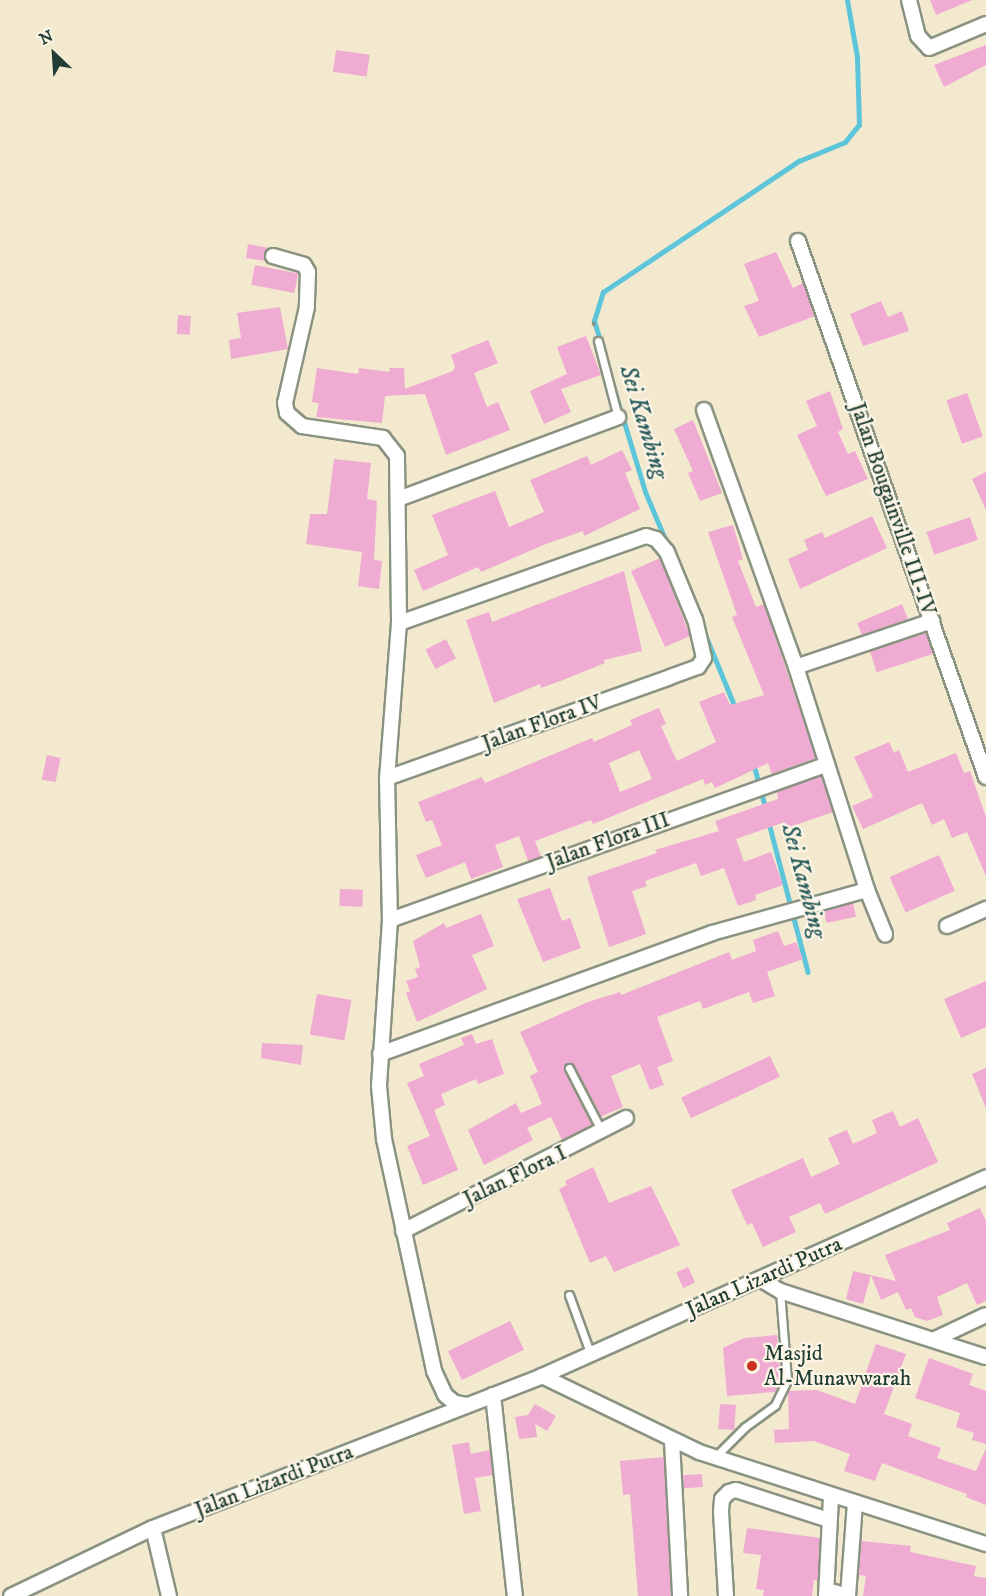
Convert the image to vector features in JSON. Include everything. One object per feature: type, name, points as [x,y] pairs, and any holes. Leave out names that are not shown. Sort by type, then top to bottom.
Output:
[{"type":"street","points":[[909,0],[918,36],[929,48],[986,24]]},
{"type":"street","name":"Jalan Bougainville III-IV","points":[[798,241],[986,777]]},
{"type":"street","points":[[273,256],[304,265],[308,272],[307,307],[285,403],[287,413],[302,426],[383,438],[397,456],[399,623],[387,778],[390,920],[380,1054],[384,1139],[434,1371],[445,1395],[455,1403],[467,1405]]},
{"type":"street","points":[[704,410],[796,667],[867,890],[885,934]]},
{"type":"street","points":[[398,499],[618,417]]},
{"type":"street","name":"Jalan Flora IV","points":[[387,778],[698,667],[704,658],[695,620],[667,552],[656,539],[646,536],[399,623]]},
{"type":"street","points":[[796,667],[932,621]]},
{"type":"street","name":"Jalan Flora III","points":[[390,920],[827,764]]},
{"type":"street","points":[[380,1054],[712,933],[805,905],[867,890]]},
{"type":"street","points":[[947,926],[986,909]]},
{"type":"street","name":"Jalan Flora I","points":[[403,1231],[603,1133],[626,1118]]},
{"type":"street","name":"Jalan Lizardi Putra","points":[[11,1596],[153,1528],[591,1355],[986,1177]]},
{"type":"street","points":[[760,1279],[780,1291],[986,1357]]},
{"type":"street","points":[[935,1339],[986,1314]]},
{"type":"street","points":[[542,1376],[676,1443],[699,1452],[831,1497],[986,1544]]},
{"type":"street","points":[[493,1395],[515,1596]]},
{"type":"street","points":[[676,1443],[680,1596]]},
{"type":"street","points":[[726,1596],[721,1511],[722,1499],[729,1492],[736,1490],[829,1520]]},
{"type":"street","points":[[831,1497],[826,1593],[848,1596],[855,1503]]},
{"type":"street","points":[[153,1528],[169,1596]]},
{"type":"lane","points":[[598,341],[618,417]]},
{"type":"lane","points":[[569,1068],[603,1133]]},
{"type":"lane","points":[[716,1456],[745,1426],[775,1405],[787,1380],[780,1291]]},
{"type":"lane","points":[[569,1295],[591,1355]]},
{"type":"building","points":[[930,0],[972,0],[936,15]]},
{"type":"building","points":[[986,45],[986,65],[944,87],[934,65]]},
{"type":"building","points":[[336,50],[370,55],[367,77],[333,72]]},
{"type":"building","points":[[248,244],[269,248],[264,254],[266,261],[246,258]]},
{"type":"building","points":[[776,252],[793,288],[803,283],[815,316],[759,337],[744,306],[759,301],[744,264]]},
{"type":"building","points":[[255,265],[298,273],[294,293],[251,285]]},
{"type":"building","points":[[881,301],[888,317],[902,311],[909,331],[863,346],[850,314]]},
{"type":"building","points":[[280,307],[288,349],[231,359],[229,340],[241,338],[237,313]]},
{"type":"building","points":[[178,315],[191,316],[190,335],[177,334]]},
{"type":"building","points":[[586,336],[601,375],[561,389],[571,412],[544,424],[530,391],[567,374],[557,347]]},
{"type":"building","points":[[488,340],[498,363],[474,373],[487,407],[498,402],[510,430],[446,455],[425,394],[385,396],[382,423],[316,417],[319,403],[312,402],[317,368],[358,374],[359,368],[390,372],[389,368],[404,368],[405,389],[453,371],[455,366],[451,355]]},
{"type":"building","points":[[830,391],[843,429],[838,432],[848,454],[855,451],[868,479],[826,496],[797,435],[817,426],[806,401]]},
{"type":"building","points":[[967,393],[983,436],[962,444],[946,401]]},
{"type":"building","points":[[693,420],[722,493],[700,501],[688,473],[693,471],[674,429]]},
{"type":"building","points":[[622,450],[632,470],[625,473],[640,509],[584,536],[583,531],[481,572],[478,567],[423,591],[414,570],[448,555],[432,515],[495,491],[509,527],[544,512],[530,480],[587,456],[591,465]]},
{"type":"building","points":[[334,459],[371,463],[367,499],[377,501],[374,560],[382,561],[379,589],[358,586],[362,552],[306,544],[310,514],[327,514]]},
{"type":"building","points":[[986,472],[986,510],[972,479]]},
{"type":"building","points":[[872,516],[887,548],[800,589],[788,559],[808,550],[804,540],[822,532],[825,538]]},
{"type":"building","points":[[970,517],[978,540],[934,555],[927,532]]},
{"type":"building","points":[[733,525],[743,559],[738,561],[756,607],[764,604],[816,758],[772,774],[768,763],[715,788],[712,782],[705,785],[703,779],[593,824],[591,820],[535,841],[541,857],[528,861],[519,836],[495,845],[503,867],[471,879],[465,862],[426,878],[416,855],[442,845],[432,820],[426,822],[418,802],[482,777],[485,783],[592,738],[594,742],[632,725],[630,720],[659,708],[666,724],[661,726],[677,761],[716,742],[699,702],[724,692],[730,705],[764,695],[732,617],[737,615],[708,532]],"holes":[[[639,750],[652,779],[620,792],[609,763]]]},
{"type":"building","points":[[660,558],[690,636],[665,647],[631,571]]},
{"type":"building","points":[[624,571],[642,651],[604,660],[605,663],[563,680],[541,688],[540,684],[494,703],[466,620],[489,612],[492,622]]},
{"type":"building","points":[[902,604],[908,619],[862,635],[857,623]]},
{"type":"building","points":[[926,633],[933,654],[877,672],[870,651]]},
{"type":"building","points":[[446,639],[456,659],[435,669],[426,649]]},
{"type":"building","points":[[889,742],[894,753],[899,750],[908,772],[956,753],[964,773],[970,771],[986,817],[986,876],[967,832],[952,838],[944,819],[932,825],[922,803],[863,829],[852,806],[873,797],[854,757]]},
{"type":"building","points":[[47,755],[61,758],[55,782],[42,779]]},
{"type":"building","points":[[821,776],[833,812],[787,828],[785,822],[736,839],[744,862],[771,852],[783,885],[755,895],[756,900],[738,906],[724,868],[701,876],[696,863],[645,881],[647,886],[632,891],[646,934],[609,947],[587,877],[657,853],[655,850],[719,831],[715,821],[778,799],[777,791]]},
{"type":"building","points":[[939,855],[955,891],[906,913],[890,877]]},
{"type":"building","points":[[550,888],[562,921],[570,918],[581,948],[543,962],[517,899]]},
{"type":"building","points":[[340,889],[363,890],[362,907],[339,906]]},
{"type":"building","points":[[853,903],[856,917],[827,923],[824,909]]},
{"type":"building","points":[[481,914],[494,946],[472,955],[487,989],[417,1022],[406,993],[410,991],[406,981],[418,977],[415,969],[420,967],[413,941],[444,923],[446,928]]},
{"type":"building","points":[[778,931],[784,946],[796,942],[803,959],[767,972],[775,996],[753,1003],[749,992],[703,1009],[700,1001],[657,1017],[673,1061],[657,1067],[664,1085],[650,1090],[640,1064],[611,1076],[623,1107],[600,1117],[574,1065],[567,1063],[564,1071],[592,1125],[562,1140],[551,1117],[527,1128],[533,1140],[484,1165],[468,1130],[516,1103],[521,1113],[542,1104],[530,1076],[538,1072],[520,1032],[588,1002],[620,992],[621,995],[729,952],[732,960],[756,951],[753,940]]},
{"type":"building","points":[[986,981],[986,1027],[961,1038],[944,999]]},
{"type":"building","points":[[317,994],[351,1000],[344,1040],[310,1034]]},
{"type":"building","points":[[472,1034],[476,1044],[492,1039],[504,1074],[478,1084],[476,1079],[441,1094],[445,1105],[434,1110],[458,1170],[423,1185],[407,1146],[430,1136],[407,1083],[424,1076],[419,1064],[464,1045],[461,1038]]},
{"type":"building","points":[[262,1043],[303,1045],[301,1065],[261,1058]]},
{"type":"building","points":[[770,1056],[780,1077],[691,1118],[681,1097]]},
{"type":"building","points":[[986,1068],[986,1108],[972,1074]]},
{"type":"building","points":[[893,1111],[900,1127],[918,1118],[938,1162],[825,1214],[820,1203],[789,1217],[796,1232],[763,1247],[752,1223],[747,1225],[731,1190],[803,1158],[811,1177],[840,1164],[828,1138],[847,1130],[853,1144],[877,1133],[872,1120]]},
{"type":"building","points":[[593,1167],[609,1203],[651,1186],[680,1245],[614,1272],[606,1256],[590,1263],[559,1189],[567,1185],[565,1181]]},
{"type":"building","points":[[980,1208],[986,1221],[986,1301],[977,1305],[967,1283],[937,1297],[943,1315],[927,1321],[915,1317],[911,1308],[906,1310],[898,1292],[881,1300],[871,1275],[896,1281],[885,1255],[950,1230],[947,1223]]},
{"type":"building","points":[[688,1267],[695,1282],[683,1288],[676,1272]]},
{"type":"building","points":[[853,1271],[871,1275],[863,1304],[846,1299]]},
{"type":"building","points":[[510,1321],[524,1350],[462,1380],[448,1351]]},
{"type":"building","name":"Masjid Al-Munawwarah","points":[[777,1335],[781,1380],[775,1392],[727,1396],[723,1348],[744,1338]]},
{"type":"building","points":[[876,1344],[906,1354],[884,1414],[912,1424],[908,1436],[941,1448],[937,1458],[976,1471],[986,1448],[986,1505],[966,1497],[967,1494],[882,1463],[875,1481],[844,1471],[850,1454],[814,1441],[775,1443],[774,1430],[789,1429],[788,1391],[817,1390],[855,1404]]},
{"type":"building","points":[[929,1358],[973,1374],[969,1385],[986,1391],[986,1444],[972,1440],[974,1433],[956,1427],[960,1413],[915,1398]]},
{"type":"building","points":[[535,1404],[556,1416],[547,1431],[535,1424],[537,1437],[519,1439],[515,1417],[528,1415]]},
{"type":"building","points":[[720,1404],[736,1405],[734,1430],[718,1429]]},
{"type":"building","points":[[469,1442],[471,1454],[490,1450],[493,1475],[475,1478],[481,1511],[464,1514],[452,1445]]},
{"type":"building","points":[[664,1457],[671,1596],[638,1596],[630,1494],[623,1495],[620,1461]]},
{"type":"building","points":[[702,1474],[703,1487],[684,1488],[683,1475]]},
{"type":"building","points":[[747,1528],[820,1538],[818,1581],[814,1580],[812,1596],[763,1596],[764,1590],[756,1589],[761,1555],[743,1553]]},
{"type":"building","points":[[861,1541],[911,1546],[910,1552],[976,1566],[974,1576],[986,1578],[986,1596],[863,1596],[866,1576],[859,1575]]},
{"type":"waterway","name":"Sei Kambing","points":[[601,344],[594,321],[603,292],[799,161],[845,142],[859,125],[857,57],[847,0]]},
{"type":"waterway","name":"Sei Kambing","points":[[611,378],[646,493],[667,543]]},
{"type":"waterway","name":"Sei Kambing","points":[[704,631],[736,709]]},
{"type":"waterway","name":"Sei Kambing","points":[[754,765],[766,809]]},
{"type":"waterway","name":"Sei Kambing","points":[[769,823],[808,972]]},
{"type":"place","name":"Masjid Al-Munawwarah","points":[[752,1366]]}]
